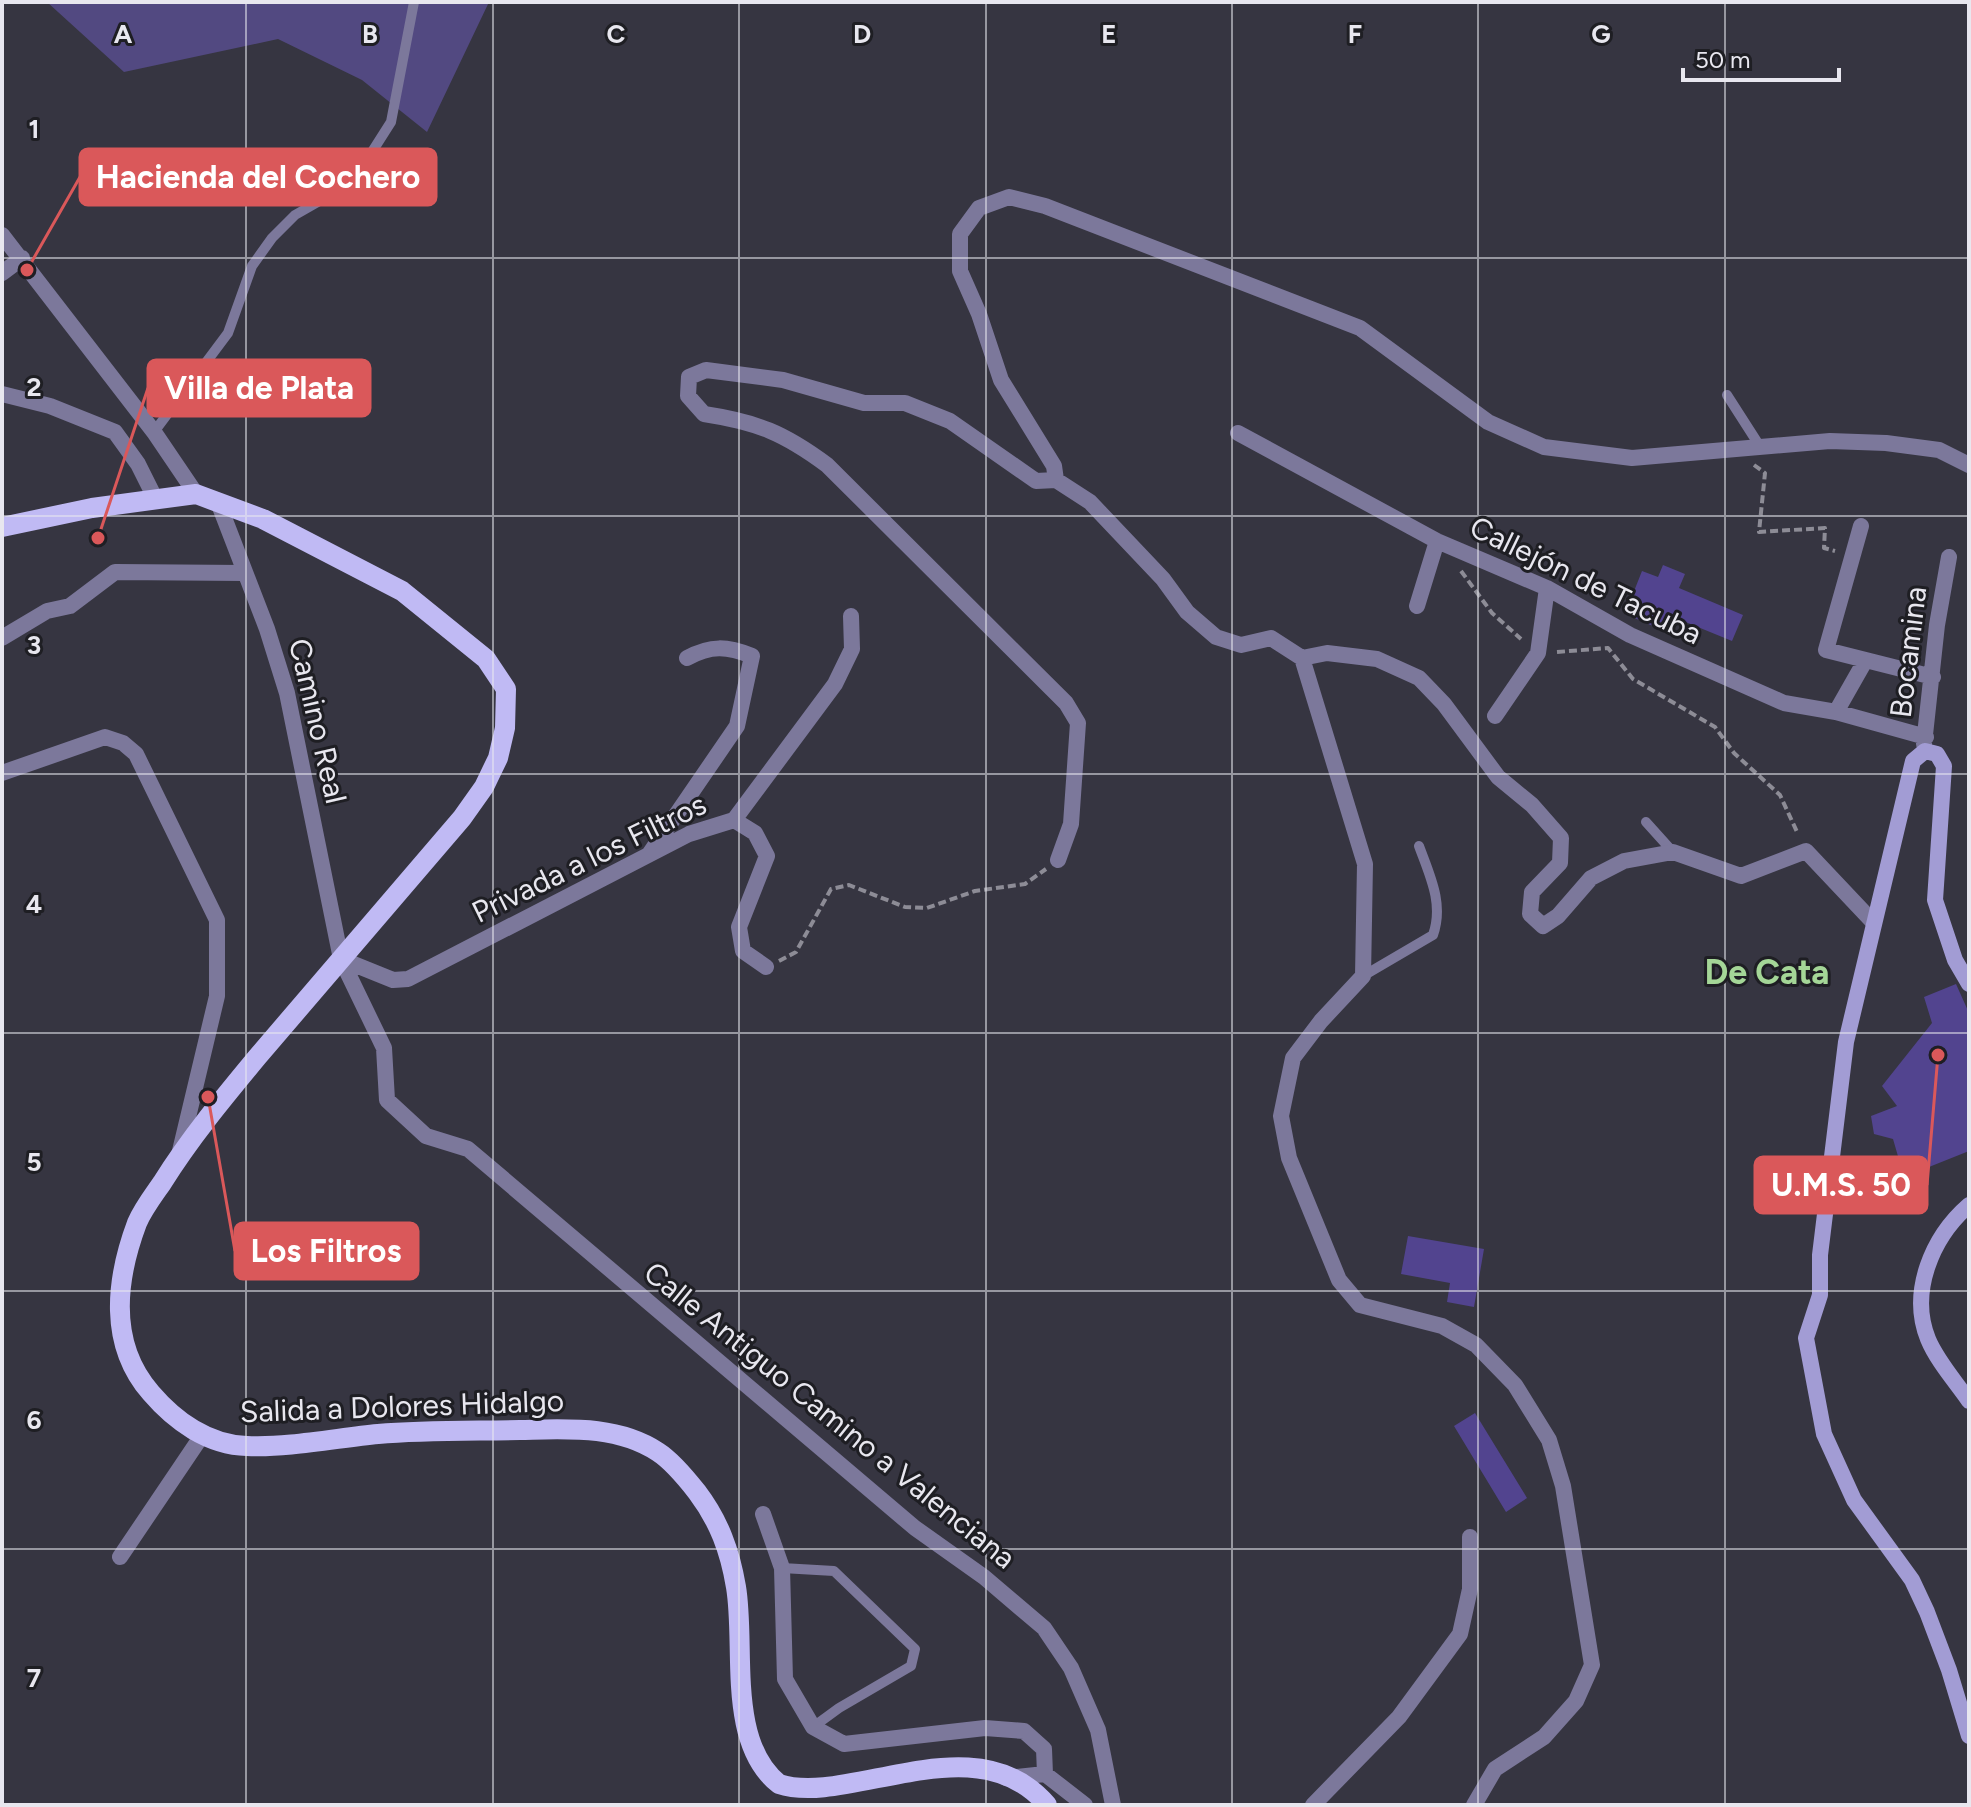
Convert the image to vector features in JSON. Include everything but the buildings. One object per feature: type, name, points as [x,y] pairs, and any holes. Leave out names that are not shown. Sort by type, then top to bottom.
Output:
[{"type":"main road","name":"Salida a Dolores Hidalgo","points":[[2,527],[92,508],[196,494],[263,519],[402,591],[486,659],[506,689],[505,728],[498,758],[484,787],[462,818],[233,1087],[178,1156],[139,1218],[124,1265],[118,1306],[126,1349],[139,1380],[187,1427],[218,1441],[246,1447],[385,1433],[577,1428],[624,1435],[660,1452],[688,1481],[713,1514],[728,1550],[737,1591],[749,1741],[759,1763],[779,1784],[805,1798],[830,1800],[936,1778],[976,1774],[1011,1779],[1038,1794],[1047,1805]]},
{"type":"street","points":[[1056,480],[1054,466],[1001,380],[979,314],[960,271],[960,234],[979,208],[1009,197],[1045,206],[1360,328],[1488,422],[1544,447],[1632,458],[1830,441],[1886,443],[1939,450],[1969,465]]},
{"type":"street","points":[[2,235],[154,432],[196,494]]},
{"type":"street","points":[[2,273],[22,258]]},
{"type":"street","points":[[1058,860],[1071,824],[1078,723],[1066,703],[827,465],[797,443],[745,420],[704,414],[688,396],[689,377],[706,370],[783,380],[864,403],[905,403],[950,421],[1036,481],[1056,480],[1090,502],[1163,579],[1187,612],[1216,637],[1241,645],[1271,638],[1302,658],[1365,864],[1363,976],[1321,1021],[1293,1058],[1281,1116],[1289,1158],[1339,1280],[1360,1305],[1442,1326],[1476,1345],[1515,1385],[1549,1440],[1563,1486],[1592,1665],[1576,1701],[1544,1737],[1495,1769],[1474,1805]]},
{"type":"street","points":[[2,394],[50,406],[115,432],[138,464],[156,500]]},
{"type":"street","name":"Callejón de Tacuba","points":[[1238,433],[1437,541],[1547,588],[1630,635],[1784,703],[1836,712],[1923,745]]},
{"type":"street","name":"Camino Real","points":[[218,502],[267,629],[287,693],[341,959]]},
{"type":"street","points":[[1861,526],[1826,650],[1933,677]]},
{"type":"street","points":[[1417,606],[1437,541]]},
{"type":"street","name":"Bocamina","points":[[1923,745],[1937,625],[1949,557]]},
{"type":"street","points":[[2,638],[47,611],[70,606],[115,572],[244,573]]},
{"type":"street","points":[[1495,716],[1538,653],[1547,588]]},
{"type":"street","points":[[734,820],[835,684],[852,649],[851,616]]},
{"type":"street","points":[[649,855],[737,726],[752,656],[734,649],[704,649],[687,658]]},
{"type":"street","points":[[1302,658],[1327,653],[1377,659],[1419,678],[1444,704],[1498,777],[1532,805],[1561,838],[1560,863],[1532,892],[1530,914],[1543,926],[1558,916],[1591,878],[1624,861],[1673,852],[1741,876],[1806,851],[1874,923]]},
{"type":"street","points":[[1836,712],[1865,661]]},
{"type":"street","points":[[2,773],[105,737],[123,743],[136,754],[217,920],[217,996],[178,1156]]},
{"type":"street","points":[[1969,984],[1955,960],[1935,900],[1944,766],[1937,754],[1923,745],[1913,761],[1846,1042],[1820,1255],[1820,1295],[1806,1338],[1824,1434],[1854,1500],[1912,1580],[1949,1670],[1969,1736]]},
{"type":"street","name":"Privada a los Filtros","points":[[341,959],[393,980],[408,979],[689,834],[734,820],[755,833],[767,856],[739,927],[743,951],[766,967]]},
{"type":"street","name":"Calle Antiguo Camino a Valenciana","points":[[341,959],[384,1048],[387,1100],[426,1136],[468,1149],[915,1528],[984,1577],[1044,1628],[1071,1668],[1098,1730],[1113,1805]]},
{"type":"street","points":[[1969,1205],[1938,1242],[1923,1280],[1920,1312],[1929,1341],[1969,1401]]},
{"type":"street","points":[[120,1557],[203,1434]]},
{"type":"street","points":[[763,1514],[782,1568],[785,1679],[813,1727],[844,1744],[985,1728],[1024,1731],[1044,1749],[1045,1774]]},
{"type":"street","points":[[1313,1805],[1399,1717],[1460,1634],[1470,1589],[1470,1537]]},
{"type":"street","points":[[1002,1778],[1045,1774],[1085,1805]]},
{"type":"lane","points":[[154,432],[228,333],[252,266],[272,238],[295,215],[337,191],[370,155],[391,122],[414,2]]},
{"type":"lane","points":[[1727,395],[1761,448]]},
{"type":"lane","points":[[1646,822],[1673,852]]},
{"type":"lane","points":[[1363,976],[1433,935],[1439,918],[1436,893],[1419,846]]},
{"type":"lane","points":[[782,1568],[834,1571],[915,1649],[911,1666],[813,1727]]},
{"type":"path","points":[[1735,450],[1765,473],[1759,532],[1825,528],[1824,548],[1853,555]]},
{"type":"path","points":[[1460,570],[1492,613],[1538,653],[1608,648],[1633,679],[1715,727],[1734,753],[1780,795],[1806,851]]},
{"type":"path","points":[[766,967],[796,952],[831,889],[849,885],[905,907],[927,908],[975,891],[1025,884],[1058,860]]},
{"type":"shaded area","points":[[47,2],[489,2],[427,132],[362,80],[278,39],[124,72]]},
{"type":"place","name":"Hacienda del Cochero","points":[[27,270]]},
{"type":"place","name":"Villa de Plata","points":[[98,538]]},
{"type":"place","name":"U.M.S. 50","points":[[1938,1055]]},
{"type":"place","name":"Los Filtros","points":[[208,1097]]},
{"type":"district","name":"De Cata","points":[[1767,972]]}]
